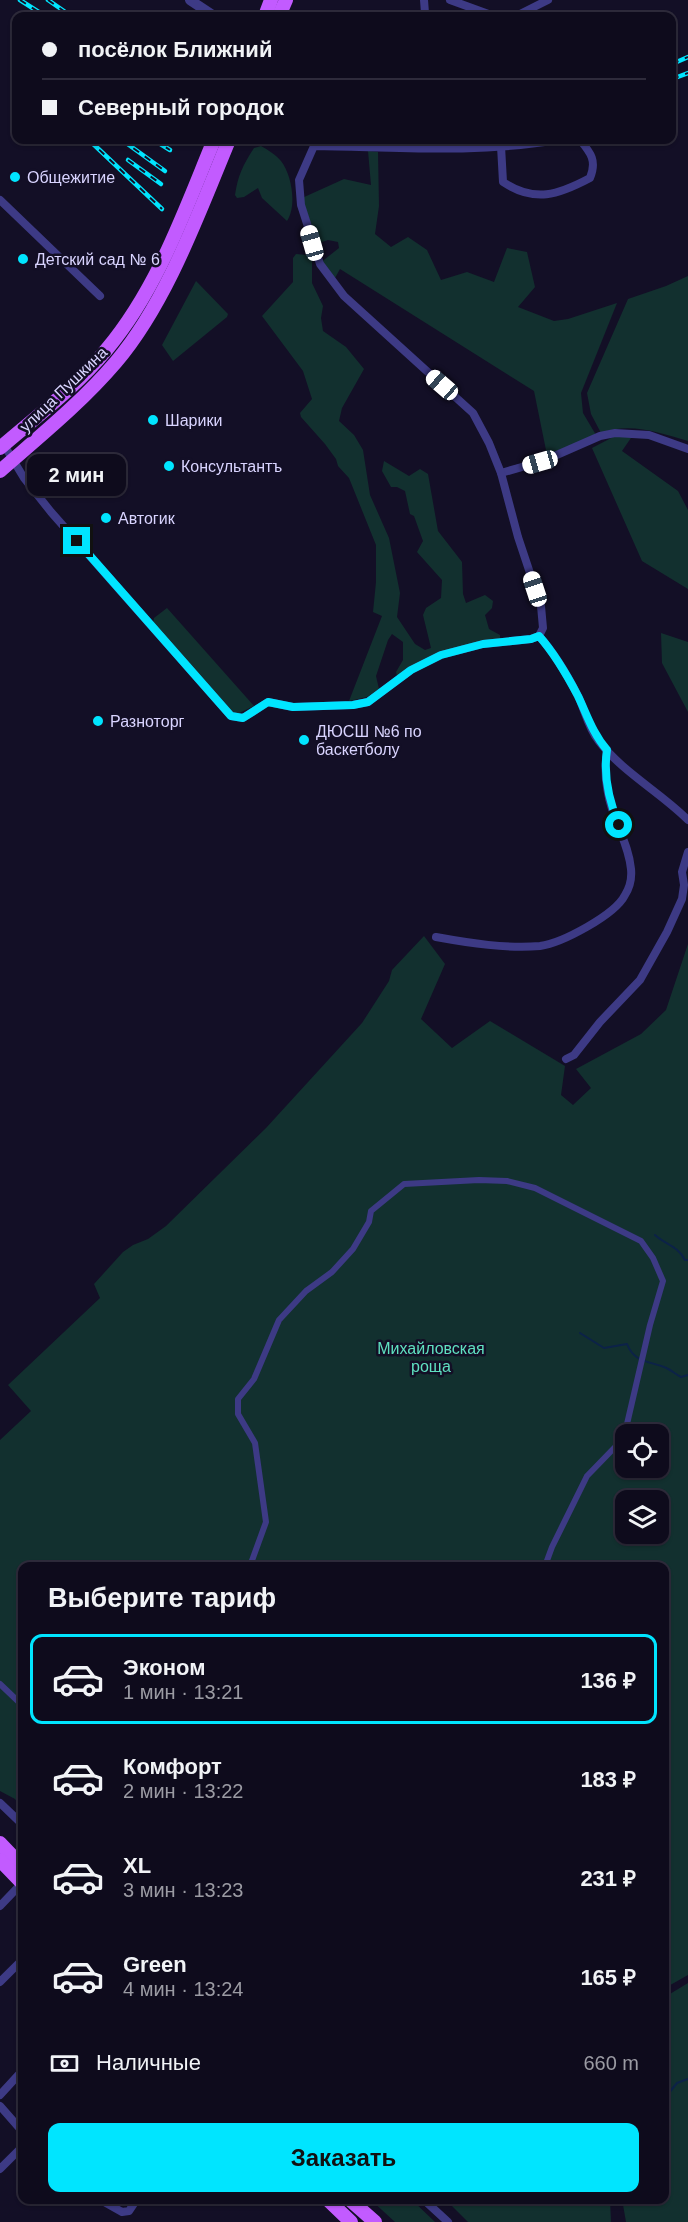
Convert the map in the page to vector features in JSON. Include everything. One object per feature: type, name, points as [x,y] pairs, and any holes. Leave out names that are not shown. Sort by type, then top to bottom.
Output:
[{"type":"main road","points":[[213,160],[214,144]]},
{"type":"main road","points":[[213,160],[226,144]]},
{"type":"main road","name":"улица Пушкина","points":[[1,444],[86,372],[106,351],[130,319],[172,243],[213,160]]},
{"type":"main road","name":"улица Пушкина","points":[[0,471],[95,384],[117,361],[142,327],[164,290],[213,160]]},
{"type":"main road","points":[[0,1843],[18,1862]]},
{"type":"main road","points":[[0,1860],[18,1879]]},
{"type":"main road","points":[[332,2204],[351,2222]]},
{"type":"main road","points":[[355,2204],[375,2222]]},
{"type":"street","points":[[190,0],[208,12]]},
{"type":"street","points":[[450,0],[481,12]]},
{"type":"street","points":[[524,12],[548,0]]},
{"type":"street","points":[[1,444],[51,512],[231,716],[243,718],[268,702],[293,707],[353,705],[368,702],[411,670],[441,655],[470,647],[539,636],[543,628],[541,606],[518,537],[501,473],[489,443],[473,413],[344,296],[331,280],[320,264],[312,243],[301,205],[299,180],[314,146],[430,149],[530,144]]},
{"type":"street","points":[[501,146],[503,182],[516,191],[546,196],[572,188],[590,178],[594,162],[583,144]]},
{"type":"street","points":[[0,200],[100,297]]},
{"type":"street","points":[[501,473],[543,460],[600,436],[615,433],[649,435],[688,449]]},
{"type":"street","points":[[539,636],[552,650],[577,695],[597,739],[688,820]]},
{"type":"street","points":[[436,937],[479,943],[544,945],[582,929],[616,907],[625,897],[632,880],[626,843],[611,808],[606,780],[607,750]]},
{"type":"street","points":[[566,1059],[574,1055],[600,1022],[640,980],[667,932],[682,899],[684,885],[682,872],[688,852]]},
{"type":"street","points":[[251,1562],[266,1522],[255,1443],[238,1414],[238,1399],[254,1379],[279,1320],[306,1291],[332,1272],[353,1249],[369,1222],[371,1211],[404,1184],[479,1180],[507,1181],[535,1188],[641,1241],[653,1258],[663,1281],[650,1325],[627,1424],[619,1443],[587,1476],[546,1562]]},
{"type":"street","points":[[0,1683],[18,1702]]},
{"type":"street","points":[[0,1803],[18,1820]]},
{"type":"street","points":[[0,1906],[18,1887]]},
{"type":"street","points":[[0,1982],[18,1964]]},
{"type":"street","points":[[0,2095],[18,2075]]},
{"type":"street","points":[[0,2106],[18,2126]]},
{"type":"street","points":[[0,2169],[18,2151]]},
{"type":"street","points":[[108,2204],[122,2212],[129,2211],[134,2204]]},
{"type":"street","points":[[428,2204],[448,2222]]},
{"type":"green space","points":[[398,144],[486,144],[473,145]]},
{"type":"green space","points":[[261,146],[279,159],[288,174],[292,191],[292,207],[287,221],[262,198],[258,188],[244,197],[237,198],[235,195],[244,165],[254,148]]},
{"type":"green space","points":[[368,151],[378,152],[379,206],[375,234],[391,247],[408,237],[427,250],[441,280],[467,272],[494,282],[507,248],[527,252],[535,287],[518,307],[554,321],[568,319],[617,303],[581,393],[583,413],[596,435],[547,455],[534,391],[340,269],[335,278],[320,263],[339,248],[338,242],[328,240],[316,244],[302,198],[344,179],[371,185]]},
{"type":"green space","points":[[296,254],[307,255],[312,261],[312,283],[323,306],[321,318],[323,331],[346,347],[364,369],[342,408],[339,421],[354,435],[363,450],[370,495],[389,538],[400,593],[397,617],[415,644],[425,650],[431,648],[423,615],[426,608],[441,598],[442,580],[417,552],[423,541],[414,516],[410,514],[405,491],[391,487],[382,471],[384,461],[409,476],[420,469],[428,474],[438,531],[462,562],[463,594],[466,603],[485,595],[493,601],[492,608],[485,615],[489,629],[500,635],[500,638],[440,652],[397,676],[396,672],[403,660],[403,642],[392,634],[376,676],[379,689],[367,697],[349,701],[382,616],[373,612],[376,545],[349,478],[338,466],[336,459],[325,444],[301,417],[300,413],[312,399],[303,371],[262,316],[293,282],[293,258]]},
{"type":"green space","points":[[688,276],[688,441],[656,432],[634,429],[623,428],[601,433],[591,414],[587,393],[628,299]]},
{"type":"green space","points":[[196,281],[228,314],[173,361],[162,345]]},
{"type":"green space","points":[[633,435],[622,451],[678,491],[688,510],[688,589],[642,561],[592,448],[615,436]]},
{"type":"green space","points":[[167,608],[254,706],[237,714],[230,711],[153,623],[154,618]]},
{"type":"green space","points":[[661,633],[688,642],[688,712],[662,663]]},
{"type":"green space","name":"Михайловская роща","points":[[424,936],[445,964],[421,1019],[452,1048],[490,1021],[565,1066],[561,1095],[573,1105],[591,1088],[576,1069],[641,1034],[666,1010],[688,944],[688,1975],[669,1986],[669,1562],[18,1562],[18,1804],[15,1799],[0,1791],[0,1440],[31,1411],[8,1385],[100,1298],[94,1284],[123,1252],[148,1239],[166,1226],[266,1128],[362,1023],[389,981],[392,970]]},
{"type":"green space","points":[[688,1983],[688,2222],[626,2222],[623,2204],[669,2204],[669,1995]]},
{"type":"green space","points":[[375,2204],[416,2204],[435,2222],[395,2222]]},
{"type":"green space","points":[[450,2204],[610,2204],[611,2222],[468,2222]]},
{"type":"waterway","points":[[655,1235],[675,1249],[685,1260],[688,1260]]},
{"type":"waterway","points":[[580,1333],[604,1348],[627,1344],[638,1358],[666,1368],[681,1377],[688,1375]]},
{"type":"waterway","points":[[669,2093],[677,2083],[688,2079]]},
{"type":"railway","points":[[20,0],[39,12]]},
{"type":"railway","points":[[48,0],[65,12]]},
{"type":"railway","points":[[676,62],[688,57]]},
{"type":"railway","points":[[676,78],[688,73]]},
{"type":"railway","points":[[93,144],[162,209]]},
{"type":"railway","points":[[128,144],[165,171]]},
{"type":"railway","points":[[160,144],[170,150]]},
{"type":"railway","points":[[128,160],[161,184]]},
{"type":"place","name":"Общежитие","points":[[15,177]]},
{"type":"place","name":"Детский сад № 6","points":[[23,259]]},
{"type":"place","name":"Шарики","points":[[153,420]]},
{"type":"place","name":"Консультантъ","points":[[169,466]]},
{"type":"place","name":"Автогик","points":[[106,518]]},
{"type":"place","name":"Разноторг","points":[[98,721]]},
{"type":"place","name":"ДЮСШ №6 по баскетболу","points":[[304,740]]},
{"type":"route","points":[[77,541],[231,716],[243,718],[268,702],[293,707],[353,705],[368,702],[382,693],[395,680],[441,655],[470,647],[539,636],[552,650],[577,695],[597,739],[607,750],[606,780],[611,808],[619,825]]}]
